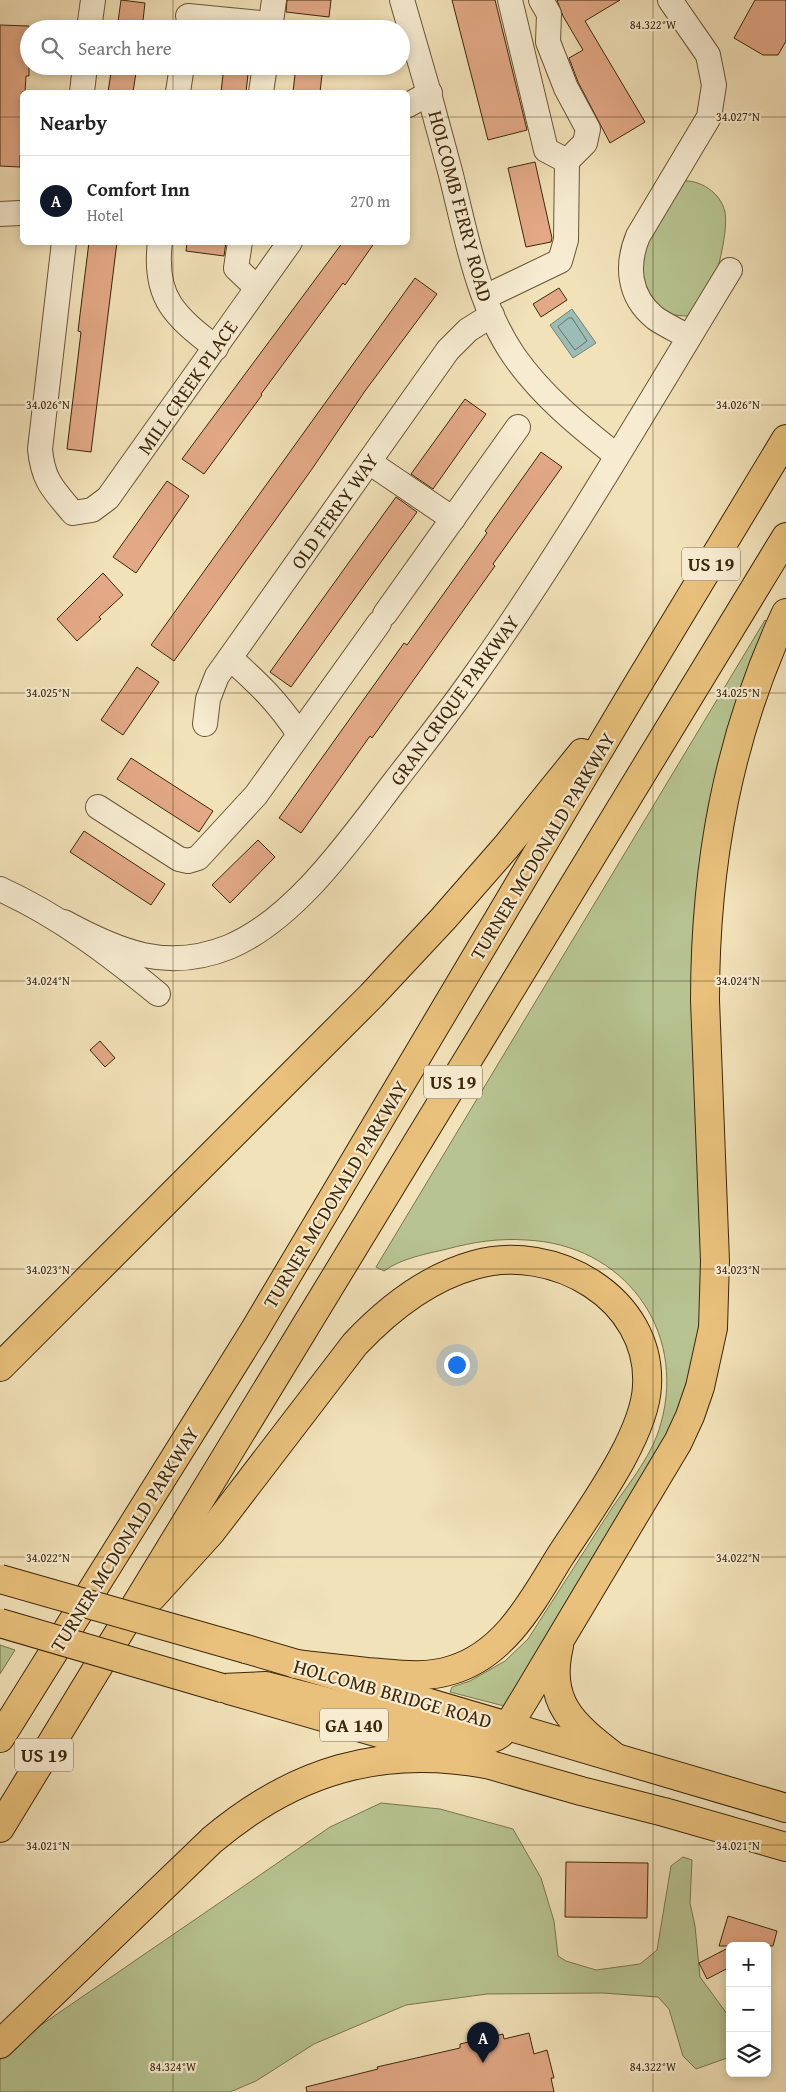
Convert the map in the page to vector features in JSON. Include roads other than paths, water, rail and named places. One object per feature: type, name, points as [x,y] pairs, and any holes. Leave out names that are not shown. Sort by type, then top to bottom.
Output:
[{"type":"main road","name":"TURNER MCDONALD PARKWAY","points":[[0,1738],[254,1330],[786,439]]},
{"type":"main road","name":"TURNER MCDONALD PARKWAY","points":[[0,1828],[120,1628],[786,537]]},
{"type":"main road","points":[[222,1688],[266,1686],[476,1740],[493,1739],[507,1726],[678,1442],[690,1416],[707,1357],[713,1328],[715,1294],[705,1000],[705,947],[710,882],[724,802],[741,733],[771,644],[786,613]]},
{"type":"main road","points":[[0,1367],[347,1020],[443,919],[500,854],[635,689]]},
{"type":"main road","points":[[120,1628],[194,1553],[355,1344],[379,1320],[407,1298],[450,1273],[477,1264],[504,1260],[532,1262],[559,1268],[585,1279],[608,1294],[630,1320],[644,1350],[647,1386],[643,1412],[631,1439],[603,1489],[535,1597],[509,1634],[494,1648],[476,1660],[455,1669],[433,1675],[406,1676],[295,1664]]},
{"type":"main road","name":"HOLCOMB BRIDGE ROAD","points":[[0,1579],[246,1649],[786,1808]]},
{"type":"main road","name":"HOLCOMB BRIDGE ROAD","points":[[0,1623],[486,1764],[786,1847]]},
{"type":"main road","points":[[567,1626],[559,1645],[555,1671],[556,1688],[562,1703],[575,1724],[616,1758]]},
{"type":"main road","points":[[0,2044],[212,1840],[236,1820],[274,1796],[317,1776],[374,1761],[398,1758],[434,1758],[486,1764]]},
{"type":"street","points":[[90,20],[93,0]]},
{"type":"street","points":[[272,20],[274,0]]},
{"type":"street","name":"HOLCOMB FERRY ROAD","points":[[402,0],[408,20]]},
{"type":"street","points":[[510,0],[546,150],[568,161],[586,143],[588,129],[566,88],[548,42],[549,14],[541,0]]},
{"type":"street","points":[[670,0],[708,55],[714,85],[708,117],[638,236],[632,251],[630,265],[633,287],[644,307],[656,318],[689,337]]},
{"type":"street","points":[[188,15],[223,20]]},
{"type":"street","name":"HOLCOMB FERRY ROAD","points":[[410,27],[430,93],[475,270],[488,306],[514,356],[545,395],[617,456]]},
{"type":"street","points":[[522,47],[548,42]]},
{"type":"street","points":[[82,90],[84,75]]},
{"type":"street","points":[[178,90],[181,75]]},
{"type":"street","points":[[261,90],[264,75]]},
{"type":"street","points":[[410,104],[430,93]]},
{"type":"street","name":"OLD FERRY WAY","points":[[205,724],[211,687],[448,350],[488,306],[560,261],[566,240],[568,161]]},
{"type":"street","name":"MILL CREEK PLACE","points":[[64,245],[40,449],[42,469],[50,484],[72,513],[92,510],[108,498],[288,245]]},
{"type":"street","points":[[160,245],[158,262],[161,286],[171,307],[185,323],[216,348]]},
{"type":"street","points":[[240,245],[236,268],[256,288]]},
{"type":"street","name":"GRAN CRIQUE PARKWAY","points":[[64,922],[96,940],[123,951],[152,958],[179,959],[204,955],[230,946],[253,934],[283,912],[311,885],[339,853],[446,716],[544,572],[730,270]]},
{"type":"street","points":[[98,807],[179,859],[193,861],[201,855],[249,803],[518,427]]},
{"type":"street","points":[[369,462],[453,519]]},
{"type":"street","points":[[230,658],[266,690],[282,708],[299,734]]},
{"type":"street","points":[[0,889],[64,922],[98,946],[158,994]]},
{"type":"water","points":[[572,309],[596,343],[573,358],[550,325]]},
{"type":"place","name":"Comfort Inn","points":[[483,2063]]}]
